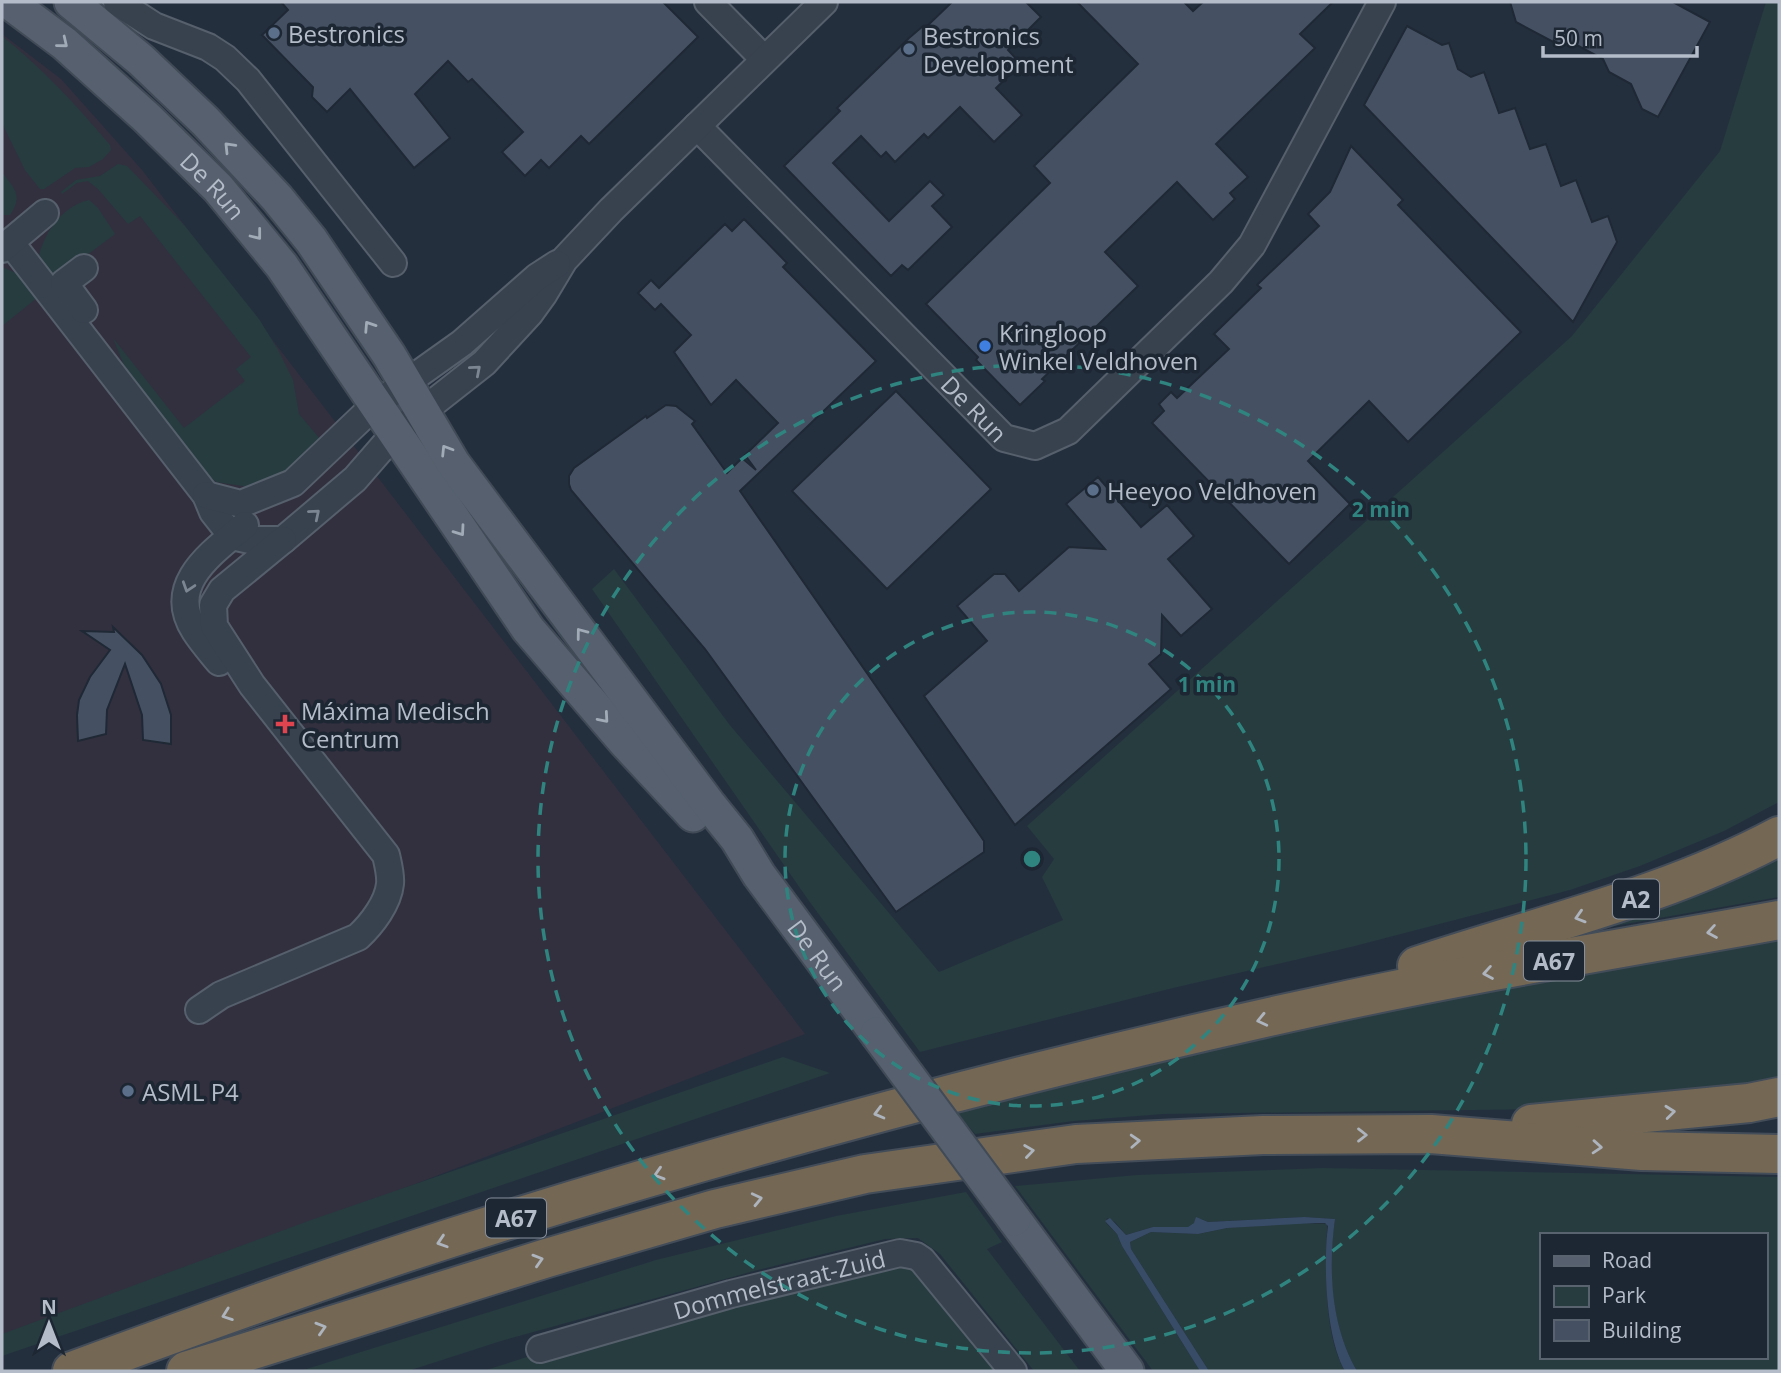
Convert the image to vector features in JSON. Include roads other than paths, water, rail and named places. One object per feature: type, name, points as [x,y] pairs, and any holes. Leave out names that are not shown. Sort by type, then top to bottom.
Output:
[{"type":"highway","name":"A2","points":[[1328,1004],[1416,966],[1651,894],[1779,836]]},
{"type":"highway","name":"A67","points":[[72,1371],[398,1256],[707,1160],[968,1089],[1419,985],[1779,920]]},
{"type":"highway","name":"A67","points":[[1431,1134],[1749,1104],[1779,1097]]},
{"type":"highway","name":"A67","points":[[186,1371],[676,1220],[865,1174],[1076,1144],[1263,1135],[1431,1134],[1642,1151],[1779,1154]]},
{"type":"main road","name":"De Run","points":[[9,2],[65,44],[110,83],[218,188],[282,266],[528,629],[625,742],[698,821],[759,875]]},
{"type":"main road","name":"De Run","points":[[71,2],[141,60],[205,121],[277,198],[311,240],[389,355],[465,479],[676,762],[737,839],[759,875],[1127,1371]]},
{"type":"street","points":[[117,2],[155,26],[208,47],[225,58],[248,80],[393,262]]},
{"type":"street","points":[[708,2],[764,59]]},
{"type":"street","points":[[298,743],[242,693],[194,631],[184,597],[190,577],[375,405],[462,343],[537,277],[564,260],[824,2]]},
{"type":"street","name":"De Run","points":[[697,126],[1004,438],[1035,446],[1068,430],[1222,282],[1252,245],[1382,2]]},
{"type":"street","points":[[45,213],[6,245],[115,377],[206,495],[213,512],[232,536],[250,540],[283,540]]},
{"type":"street","points":[[199,1010],[221,995],[358,937],[369,926],[387,895],[390,882],[386,855],[252,685],[214,626],[213,606],[222,590],[355,479],[395,433],[484,363],[530,313],[564,260]]},
{"type":"street","points":[[84,268],[64,284],[103,333],[115,377]]},
{"type":"street","points":[[206,495],[241,504],[293,484]]},
{"type":"street","name":"Dommelstraat-Zuid","points":[[540,1349],[731,1294],[900,1253],[922,1260],[1013,1371]]},
{"type":"water","points":[[1196,1217],[1208,1222],[1304,1217],[1335,1219],[1332,1258],[1334,1297],[1342,1335],[1357,1371],[1345,1371],[1334,1340],[1326,1280],[1328,1226],[1325,1223],[1316,1223],[1227,1228],[1198,1234],[1151,1232],[1130,1242],[1131,1249],[1209,1371],[1200,1371],[1117,1234],[1105,1221],[1110,1218],[1126,1235],[1153,1227],[1188,1227],[1194,1223]]},
{"type":"place","name":"Bestronics","points":[[274,33]]},
{"type":"place","name":"Bestronics Development","points":[[909,49]]},
{"type":"place","name":"Kringloop Winkel Veldhoven","points":[[985,346]]},
{"type":"place","name":"Heeyoo Veldhoven","points":[[1093,490]]},
{"type":"place","name":"Máxima Medisch Centrum","points":[[285,724]]},
{"type":"place","name":"ASML P4","points":[[128,1091]]}]
